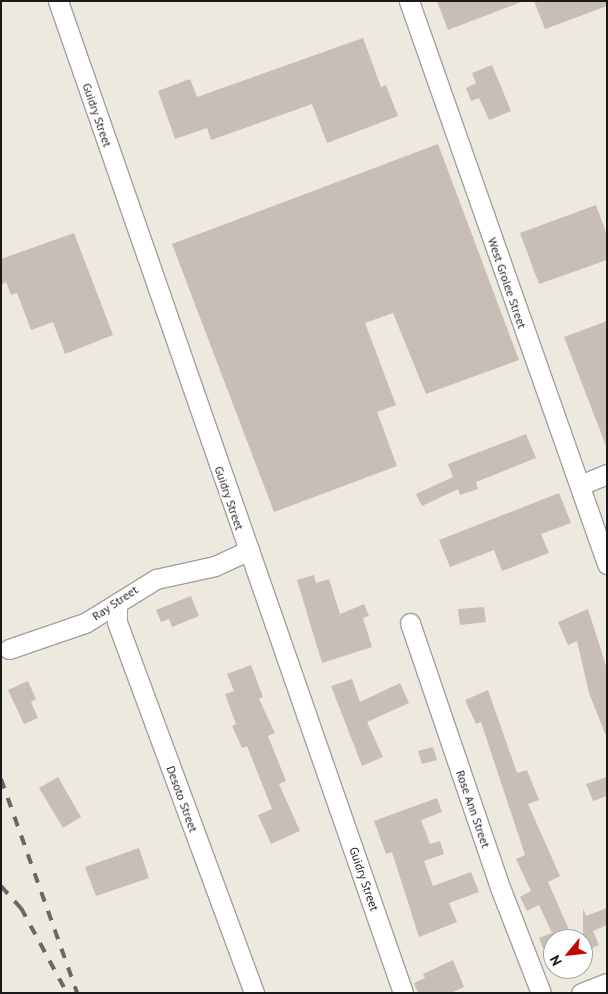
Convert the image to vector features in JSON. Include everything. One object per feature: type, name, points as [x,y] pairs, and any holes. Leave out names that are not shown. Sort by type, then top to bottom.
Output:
[{"type":"street","name":"Guidry Street","points":[[58,1],[403,993]]},
{"type":"street","name":"West Grolee Street","points":[[409,1],[607,564]]},
{"type":"street","points":[[580,485],[607,474]]},
{"type":"street","name":"Ray Street","points":[[9,649],[85,623],[117,604],[137,588],[156,579],[215,566],[249,550]]},
{"type":"street","name":"Desoto Street","points":[[117,604],[118,622],[131,660],[254,993]]},
{"type":"street","name":"Rose Ann Street","points":[[410,623],[501,890],[541,993]]},
{"type":"street","points":[[581,993],[607,984]]},
{"type":"building","points":[[437,1],[521,1],[521,2],[448,30]]},
{"type":"building","points":[[534,1],[607,1],[607,6],[545,29]]},
{"type":"building","points":[[363,38],[381,87],[386,85],[398,116],[327,143],[312,104],[211,140],[207,128],[175,139],[158,91],[190,79],[197,97]]},
{"type":"building","points":[[492,65],[511,111],[489,120],[479,98],[471,101],[466,88],[476,83],[472,73]]},
{"type":"building","points":[[438,144],[519,360],[426,394],[393,313],[365,323],[396,405],[377,412],[397,466],[274,512],[172,244]]},
{"type":"building","points":[[596,205],[607,235],[607,260],[539,284],[520,233]]},
{"type":"building","points":[[74,233],[113,335],[65,354],[53,322],[31,330],[17,293],[11,295],[6,282],[1,285],[1,259]]},
{"type":"building","points":[[607,321],[607,446],[606,446],[564,337]]},
{"type":"building","points":[[526,434],[536,458],[476,482],[478,489],[460,495],[458,489],[422,506],[416,494],[453,477],[448,464]]},
{"type":"building","points":[[559,493],[571,523],[541,534],[549,553],[502,571],[494,550],[450,567],[439,540]]},
{"type":"building","points":[[314,575],[316,583],[329,579],[340,614],[364,604],[369,616],[363,618],[372,647],[322,663],[297,580]]},
{"type":"building","points":[[191,596],[199,616],[172,627],[169,619],[161,622],[156,610]]},
{"type":"building","points":[[484,607],[486,622],[460,625],[458,609]]},
{"type":"building","points":[[588,609],[607,669],[606,736],[589,693],[577,641],[568,645],[558,622]]},
{"type":"building","points":[[251,665],[263,697],[259,699],[275,733],[268,736],[286,781],[279,784],[300,831],[271,844],[258,815],[272,809],[247,746],[242,748],[232,726],[236,724],[225,694],[234,691],[227,674]]},
{"type":"building","points":[[352,679],[360,702],[400,683],[409,703],[367,722],[383,757],[362,766],[331,686]]},
{"type":"building","points":[[28,681],[36,699],[31,702],[38,718],[24,724],[8,690]]},
{"type":"building","points":[[488,690],[517,773],[527,770],[539,800],[528,804],[560,876],[548,882],[569,929],[550,929],[539,905],[527,911],[520,897],[531,891],[516,859],[525,855],[481,722],[476,724],[465,700]]},
{"type":"building","points":[[433,747],[437,760],[422,764],[418,751]]},
{"type":"building","points":[[58,777],[81,817],[63,828],[39,788]]},
{"type":"building","points":[[607,777],[607,796],[593,801],[586,784]]},
{"type":"building","points":[[437,798],[442,812],[421,820],[430,844],[440,841],[444,854],[424,861],[433,886],[471,872],[479,892],[449,903],[457,922],[419,937],[392,852],[386,854],[374,821]]},
{"type":"building","points":[[139,848],[149,878],[96,896],[85,867]]},
{"type":"building","points":[[583,908],[586,916],[607,908],[607,925],[593,931],[593,929],[583,929]]},
{"type":"building","points":[[593,931],[599,945],[593,948]]},
{"type":"building","points":[[543,936],[543,948],[539,938]]},
{"type":"building","points":[[453,960],[464,987],[451,993],[418,993],[414,983],[425,978],[423,974]]},
{"type":"railway","points":[[1,779],[77,993]]},
{"type":"railway","points":[[1,886],[21,908],[67,993]]}]
